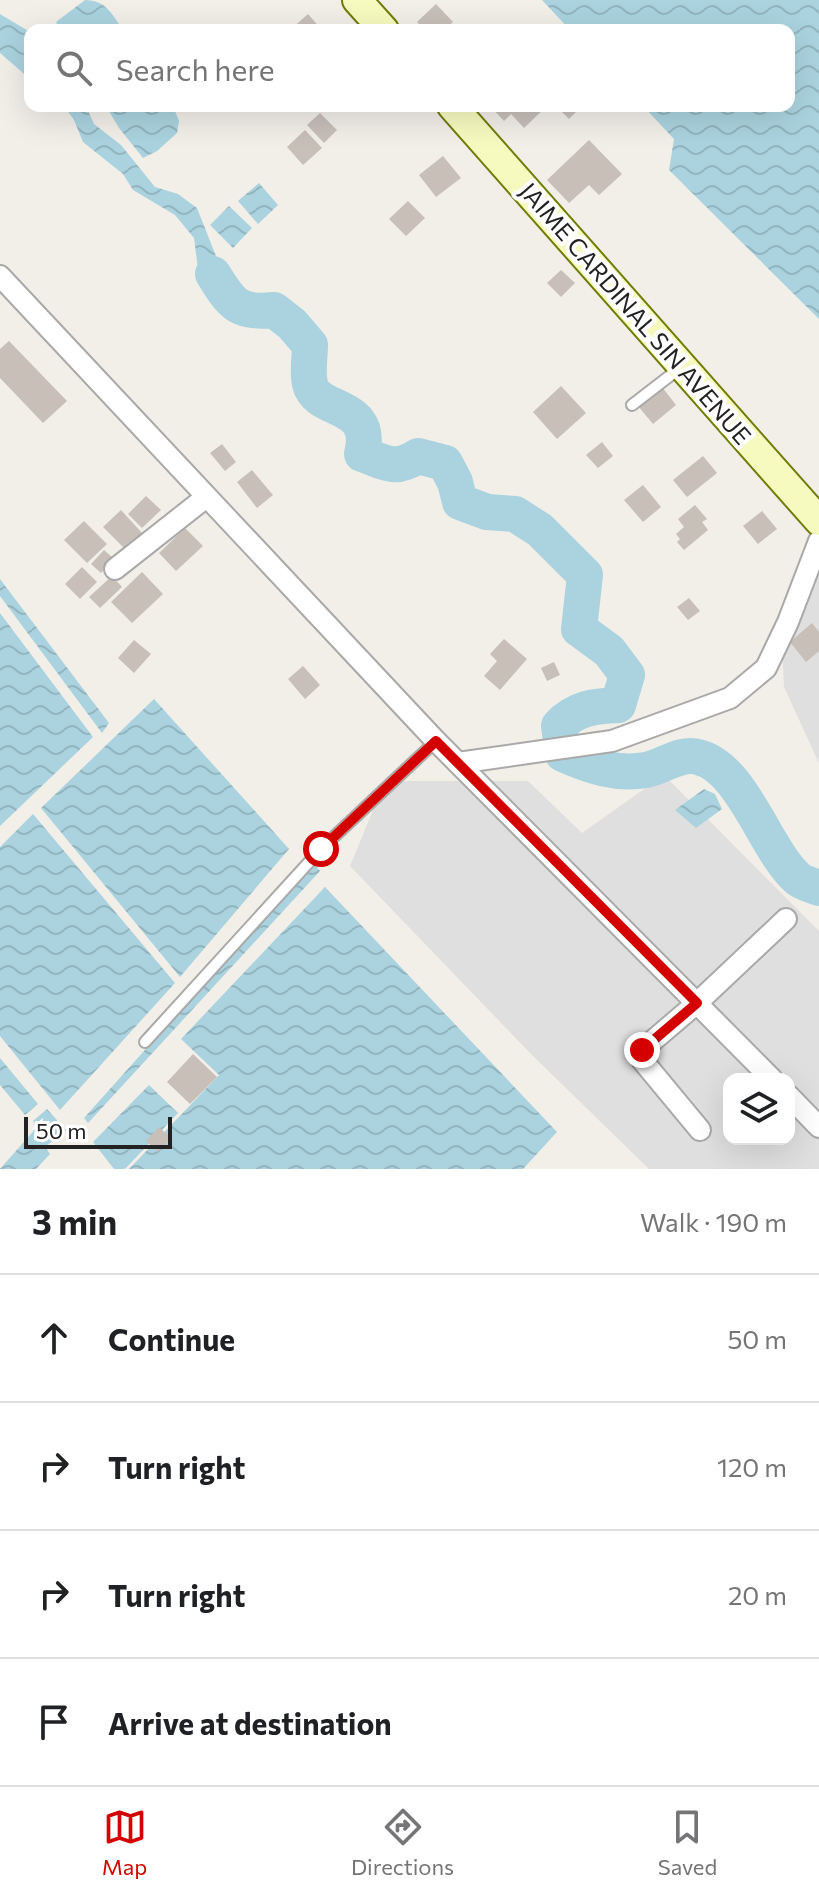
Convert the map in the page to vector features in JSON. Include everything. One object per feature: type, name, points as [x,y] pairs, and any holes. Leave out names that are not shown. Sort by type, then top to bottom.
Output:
[{"type":"main road","points":[[357,0],[379,24]]},
{"type":"main road","name":"JAIME CARDINAL SIN AVENUE","points":[[457,112],[681,367],[816,510]]},
{"type":"street","points":[[0,276],[436,741],[766,1073]]},
{"type":"street","points":[[115,569],[205,498]]},
{"type":"street","points":[[458,763],[612,741],[730,698],[766,668],[788,622],[819,541]]},
{"type":"street","points":[[700,1130],[641,1055],[642,1050],[786,919]]},
{"type":"street","points":[[795,1102],[819,1127]]},
{"type":"lane","points":[[632,405],[681,367]]},
{"type":"lane","points":[[145,1042],[321,849],[436,741]]},
{"type":"shaded area","points":[[819,501],[819,763],[784,687],[781,621]]},
{"type":"shaded area","points":[[664,775],[819,931],[819,1169],[649,1169],[532,1055],[350,866],[385,781],[528,781],[582,833]]},
{"type":"water","points":[[85,0],[103,5],[119,24],[57,24]]},
{"type":"water","points":[[542,0],[819,0],[819,319],[669,170],[674,139],[649,112],[795,112],[795,24],[564,24]]},
{"type":"water","points":[[0,14],[24,28],[24,74],[0,53]]},
{"type":"water","points":[[68,112],[89,112],[94,124],[121,145],[155,187],[178,194],[197,208],[229,289],[243,308],[264,318],[239,316],[221,306],[211,284],[198,269],[194,238],[175,215],[133,190],[123,174],[83,142]]},
{"type":"water","points":[[110,112],[175,112],[179,121],[177,133],[157,151],[143,158]]},
{"type":"water","points":[[259,183],[278,205],[258,224],[238,201]]},
{"type":"water","points":[[229,206],[252,228],[233,248],[210,225]]},
{"type":"water","points":[[0,579],[109,723],[102,733],[0,596]]},
{"type":"water","points":[[0,613],[93,737],[0,826]]},
{"type":"water","points":[[154,699],[289,849],[180,977],[41,808]]},
{"type":"water","points":[[704,789],[715,794],[722,809],[696,828],[675,810]]},
{"type":"water","points":[[33,814],[175,983],[60,1110],[0,1036],[0,847]]},
{"type":"water","points":[[313,862],[320,871],[88,1123],[84,1118]]},
{"type":"water","points":[[325,887],[557,1132],[523,1169],[129,1169],[219,1075],[181,1039]]},
{"type":"water","points":[[0,1058],[38,1104],[25,1115],[0,1085]]},
{"type":"water","points":[[149,1085],[178,1113],[125,1169],[114,1169],[93,1142]]},
{"type":"water","points":[[47,1109],[66,1130],[45,1147],[50,1154],[36,1169],[0,1169],[37,1127],[33,1121]]},
{"type":"building","points":[[436,4],[453,22],[419,24],[417,22]]},
{"type":"building","points":[[308,14],[317,24],[297,24]]},
{"type":"building","points":[[496,112],[541,112],[524,128],[511,114],[504,121]]},
{"type":"building","points":[[562,112],[576,112],[569,119]]},
{"type":"building","points":[[320,113],[337,130],[324,143],[307,125]]},
{"type":"building","points":[[305,130],[322,148],[303,165],[287,147]]},
{"type":"building","points":[[589,140],[622,174],[599,195],[589,185],[569,203],[547,180]]},
{"type":"building","points":[[443,156],[461,178],[436,197],[419,175]]},
{"type":"building","points":[[408,201],[425,218],[406,236],[389,219]]},
{"type":"building","points":[[561,270],[575,283],[561,297],[547,283]]},
{"type":"building","points":[[9,341],[67,401],[43,423],[0,378],[0,349]]},
{"type":"building","points":[[561,386],[586,413],[557,439],[533,412]]},
{"type":"building","points":[[662,387],[676,405],[653,424],[638,406]]},
{"type":"building","points":[[602,442],[613,456],[598,468],[586,455]]},
{"type":"building","points":[[222,444],[236,462],[225,471],[210,453]]},
{"type":"building","points":[[703,456],[717,473],[687,497],[673,480]]},
{"type":"building","points":[[252,470],[273,495],[257,508],[237,482]]},
{"type":"building","points":[[643,485],[661,507],[643,522],[624,500]]},
{"type":"building","points":[[146,496],[161,510],[142,528],[128,514]]},
{"type":"building","points":[[695,505],[707,519],[702,522],[708,530],[684,550],[677,542],[680,539],[676,534],[684,527],[678,519]]},
{"type":"building","points":[[121,510],[142,533],[125,549],[103,527]]},
{"type":"building","points":[[762,511],[777,529],[758,544],[743,526]]},
{"type":"building","points":[[84,521],[107,544],[87,563],[64,540]]},
{"type":"building","points":[[185,528],[203,546],[176,571],[159,553]]},
{"type":"building","points":[[104,550],[114,559],[101,573],[91,564]]},
{"type":"building","points":[[82,567],[97,582],[80,599],[65,584]]},
{"type":"building","points":[[142,572],[163,594],[132,623],[111,602]]},
{"type":"building","points":[[112,576],[122,587],[100,608],[89,597]]},
{"type":"building","points":[[689,598],[700,611],[688,620],[677,607]]},
{"type":"building","points":[[812,623],[819,632],[819,651],[806,662],[790,642]]},
{"type":"building","points":[[504,639],[527,659],[500,690],[484,676],[497,661],[490,654]]},
{"type":"building","points":[[134,640],[151,654],[134,673],[118,658]]},
{"type":"building","points":[[554,662],[560,675],[547,681],[541,668]]},
{"type":"building","points":[[303,666],[320,685],[305,699],[288,679]]},
{"type":"building","points":[[193,1054],[217,1077],[190,1104],[167,1082]]},
{"type":"building","points":[[159,1127],[171,1138],[158,1152],[146,1141]]},
{"type":"waterway","points":[[213,274],[236,304],[251,310],[274,310],[292,324],[310,345],[310,384],[323,400],[353,416],[360,425],[364,437],[362,454],[390,464],[403,463],[418,456],[445,463],[455,482],[460,502],[487,512],[515,514],[540,530],[585,575],[579,629],[609,651],[627,675],[618,705],[586,709],[559,726],[563,754],[593,766],[624,771],[646,770],[685,756],[698,757],[714,764],[740,792],[785,865],[799,880],[819,888]]},
{"type":"route","points":[[321,849],[436,741],[697,1003],[642,1050]]}]
